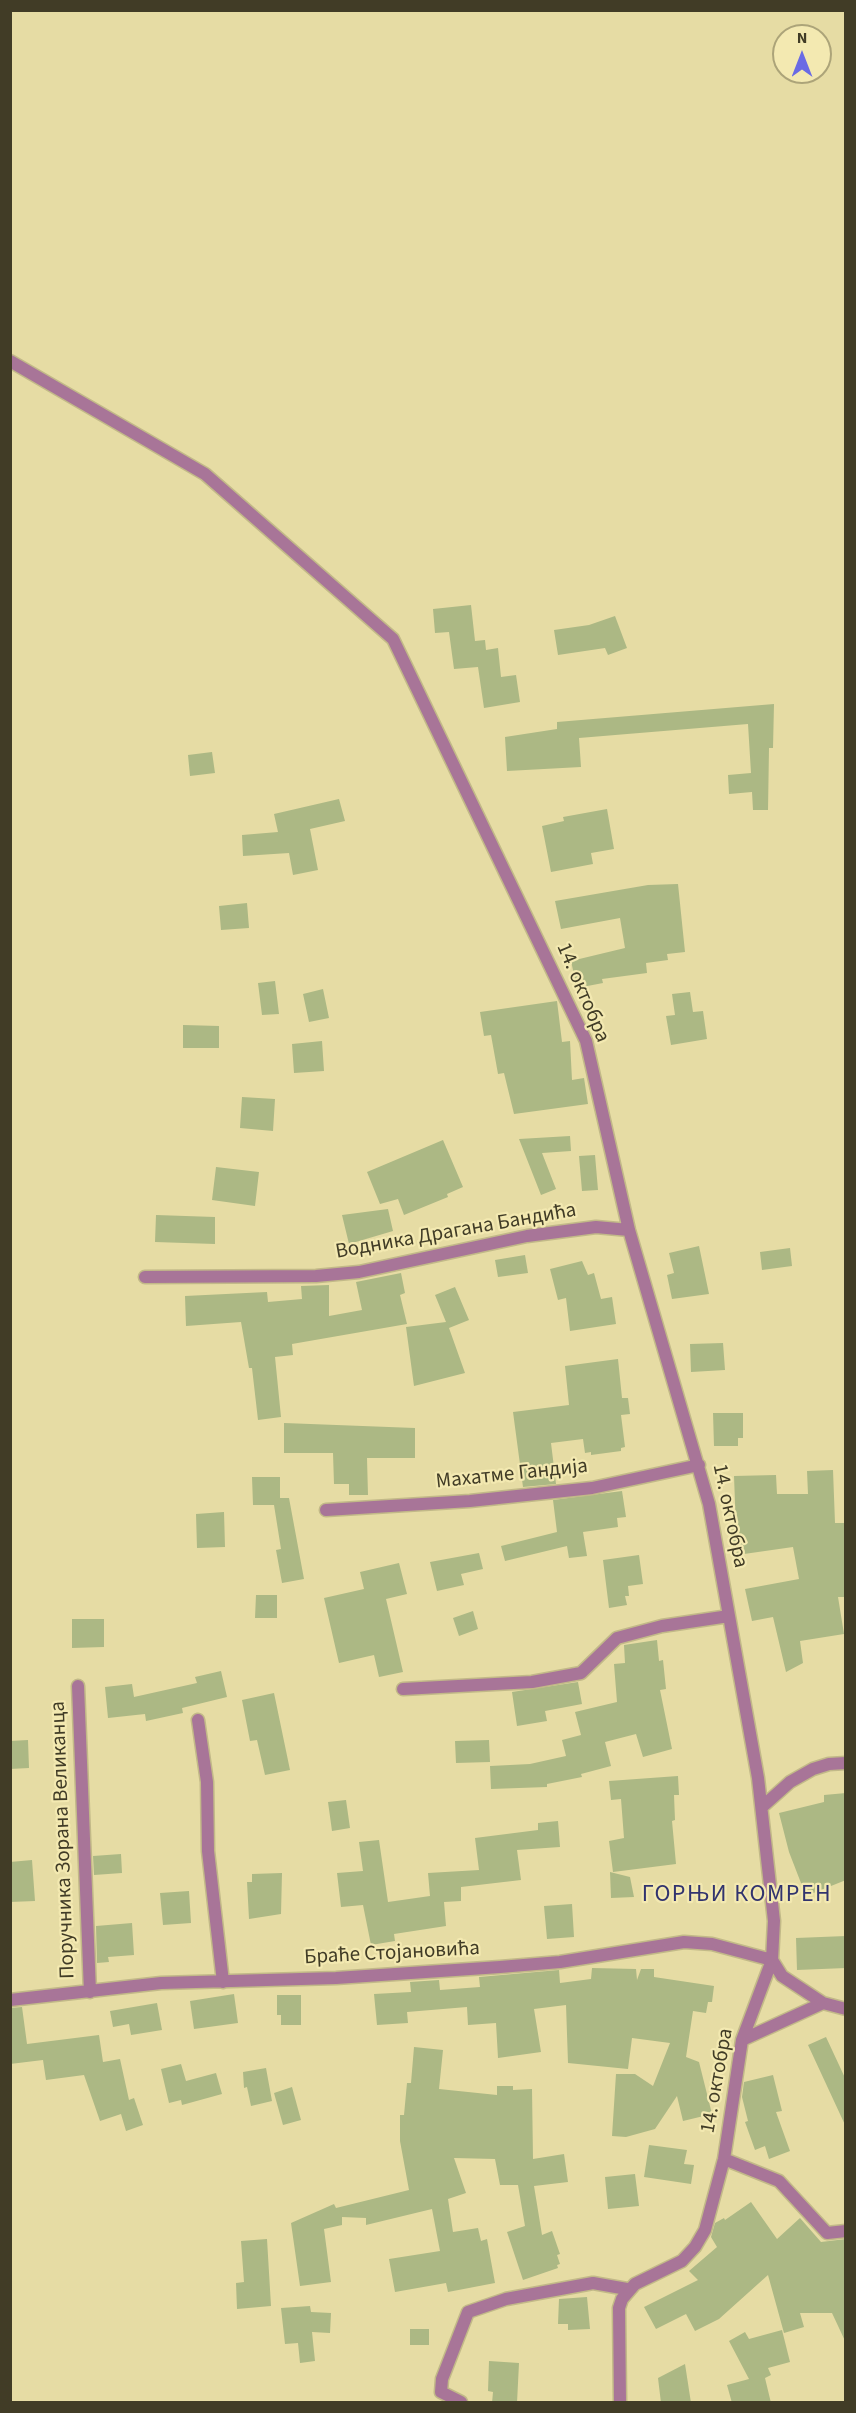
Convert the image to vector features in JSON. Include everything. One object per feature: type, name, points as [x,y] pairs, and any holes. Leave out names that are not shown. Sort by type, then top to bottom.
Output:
[{"type":"street","name":"14. октобра","points":[[10,361],[206,474],[393,639],[586,1041],[629,1230],[709,1504],[762,1807],[774,1921],[772,1960],[742,2040],[724,2159],[705,2230],[695,2247],[668,2270],[627,2289]]},
{"type":"street","name":"Водника Драгана Бандића","points":[[145,1277],[316,1276],[359,1272],[527,1236],[596,1227],[629,1230]]},
{"type":"street","name":"Махатме Гандија","points":[[326,1510],[470,1501],[592,1488],[699,1465]]},
{"type":"street","points":[[403,1689],[532,1682],[581,1673],[617,1638],[662,1626],[729,1616]]},
{"type":"street","name":"Поручника Зорана Великанца","points":[[78,1686],[90,1992]]},
{"type":"street","points":[[198,1720],[207,1782],[208,1851],[223,1982]]},
{"type":"street","points":[[762,1807],[790,1782],[813,1769],[829,1764],[846,1763]]},
{"type":"street","name":"Браће Стојановића","points":[[10,2000],[161,1983],[336,1978],[560,1962],[684,1942],[712,1944],[772,1960]]},
{"type":"street","points":[[772,1960],[782,1976],[823,2003],[846,2009]]},
{"type":"street","points":[[742,2040],[823,2003]]},
{"type":"street","points":[[724,2159],[779,2181],[826,2233],[846,2231]]},
{"type":"street","points":[[462,2403],[441,2392],[442,2379],[468,2312],[506,2299],[593,2283],[627,2289],[619,2308],[620,2403]]},
{"type":"building","points":[[471,605],[475,641],[485,640],[486,650],[498,648],[501,677],[516,675],[520,702],[484,708],[478,667],[454,669],[449,632],[435,633],[433,609]]},
{"type":"building","points":[[615,616],[627,648],[608,655],[605,648],[558,655],[554,630],[589,625]]},
{"type":"building","points":[[774,704],[773,748],[769,748],[768,810],[753,810],[752,792],[729,794],[728,775],[751,773],[748,724],[579,738],[581,767],[507,771],[505,737],[557,729],[557,722]]},
{"type":"building","points":[[212,752],[215,773],[190,776],[188,755]]},
{"type":"building","points":[[339,799],[345,821],[310,829],[318,870],[293,875],[289,853],[243,856],[242,835],[278,832],[274,814]]},
{"type":"building","points":[[607,809],[614,849],[591,853],[593,864],[551,872],[542,826],[564,821],[563,817]]},
{"type":"building","points":[[678,884],[685,952],[667,954],[668,960],[646,963],[647,973],[602,979],[603,983],[577,988],[571,961],[625,948],[620,918],[561,929],[555,901],[648,885]]},
{"type":"building","points":[[247,903],[249,928],[221,930],[219,906]]},
{"type":"building","points":[[275,981],[279,1014],[262,1015],[258,983]]},
{"type":"building","points":[[323,989],[329,1018],[309,1022],[303,994]]},
{"type":"building","points":[[690,992],[693,1012],[703,1011],[707,1039],[671,1045],[666,1016],[675,1015],[672,994]]},
{"type":"building","points":[[557,1001],[562,1042],[570,1041],[572,1080],[584,1078],[588,1104],[514,1114],[504,1073],[498,1074],[491,1035],[484,1036],[480,1012]]},
{"type":"building","points":[[183,1025],[219,1026],[219,1048],[183,1048]]},
{"type":"building","points":[[322,1041],[324,1071],[294,1073],[292,1044]]},
{"type":"building","points":[[242,1097],[275,1099],[273,1131],[240,1128]]},
{"type":"building","points":[[570,1136],[571,1151],[542,1153],[556,1189],[541,1195],[519,1139]]},
{"type":"building","points":[[443,1140],[463,1187],[447,1194],[448,1197],[404,1215],[398,1199],[380,1204],[367,1172]]},
{"type":"building","points":[[595,1155],[598,1190],[582,1191],[579,1156]]},
{"type":"building","points":[[216,1167],[259,1172],[255,1206],[212,1200]]},
{"type":"building","points":[[388,1209],[393,1231],[349,1244],[342,1215]]},
{"type":"building","points":[[156,1215],[215,1217],[215,1244],[155,1242]]},
{"type":"building","points":[[699,1246],[709,1294],[672,1299],[667,1275],[674,1273],[669,1253]]},
{"type":"building","points":[[790,1248],[792,1266],[762,1270],[760,1252]]},
{"type":"building","points":[[525,1255],[528,1273],[498,1277],[495,1260]]},
{"type":"building","points":[[582,1261],[588,1275],[594,1273],[601,1299],[612,1297],[616,1324],[570,1331],[566,1298],[558,1300],[550,1269]]},
{"type":"building","points":[[401,1273],[405,1293],[400,1295],[407,1324],[292,1344],[293,1355],[275,1357],[281,1417],[258,1420],[252,1368],[249,1368],[241,1322],[186,1326],[185,1296],[267,1292],[268,1302],[302,1299],[301,1286],[329,1285],[329,1316],[362,1310],[356,1282]]},
{"type":"building","points":[[455,1287],[469,1320],[449,1328],[465,1373],[414,1386],[406,1327],[446,1322],[435,1295]]},
{"type":"building","points":[[723,1343],[725,1370],[691,1372],[690,1344]]},
{"type":"building","points":[[618,1359],[622,1398],[628,1398],[630,1414],[621,1415],[625,1447],[621,1448],[621,1451],[591,1455],[591,1452],[585,1453],[583,1439],[551,1443],[556,1484],[523,1487],[513,1412],[569,1405],[565,1366]]},
{"type":"building","points":[[713,1413],[743,1413],[743,1438],[738,1438],[738,1446],[714,1446]]},
{"type":"building","points":[[284,1423],[415,1428],[415,1458],[367,1458],[368,1495],[349,1495],[349,1484],[334,1484],[333,1453],[284,1453]]},
{"type":"building","points":[[833,1470],[835,1523],[846,1523],[846,1597],[838,1597],[844,1634],[800,1641],[803,1663],[786,1672],[773,1617],[752,1621],[745,1589],[799,1579],[793,1547],[737,1555],[736,1548],[732,1548],[730,1530],[736,1529],[734,1476],[776,1475],[777,1494],[808,1494],[807,1471]]},
{"type":"building","points":[[252,1477],[280,1477],[280,1498],[289,1498],[304,1579],[282,1583],[276,1550],[281,1549],[274,1505],[253,1505]]},
{"type":"building","points":[[622,1491],[626,1517],[617,1518],[618,1527],[583,1532],[587,1556],[569,1558],[567,1546],[505,1561],[501,1546],[557,1532],[553,1500]]},
{"type":"building","points":[[224,1512],[225,1547],[197,1548],[196,1514]]},
{"type":"building","points":[[479,1553],[483,1569],[461,1574],[464,1585],[437,1591],[430,1562]]},
{"type":"building","points":[[639,1555],[643,1584],[628,1586],[629,1596],[625,1596],[627,1605],[609,1608],[603,1560]]},
{"type":"building","points":[[399,1563],[407,1594],[386,1599],[403,1672],[379,1677],[374,1655],[339,1663],[324,1598],[364,1589],[360,1572]]},
{"type":"building","points":[[256,1595],[277,1595],[277,1618],[255,1618]]},
{"type":"building","points":[[473,1611],[478,1629],[459,1636],[453,1618]]},
{"type":"building","points":[[72,1619],[104,1619],[104,1647],[72,1648]]},
{"type":"building","points":[[657,1640],[659,1661],[663,1660],[666,1689],[660,1690],[672,1749],[643,1757],[636,1734],[605,1742],[611,1766],[581,1774],[582,1777],[547,1784],[547,1787],[491,1789],[490,1766],[530,1764],[566,1756],[562,1740],[581,1735],[575,1712],[617,1702],[614,1664],[625,1663],[624,1645]]},
{"type":"building","points":[[221,1671],[227,1697],[182,1708],[183,1713],[146,1721],[145,1714],[108,1718],[105,1687],[132,1684],[134,1697],[197,1683],[195,1677]]},
{"type":"building","points":[[578,1682],[582,1704],[545,1711],[547,1721],[517,1726],[512,1692]]},
{"type":"building","points":[[274,1693],[290,1770],[265,1775],[257,1740],[250,1741],[242,1700]]},
{"type":"building","points":[[28,1740],[29,1768],[10,1769],[10,1741]]},
{"type":"building","points":[[489,1740],[490,1762],[456,1763],[455,1741]]},
{"type":"building","points":[[678,1776],[679,1795],[674,1795],[675,1820],[672,1821],[676,1864],[613,1872],[609,1841],[624,1838],[621,1799],[611,1800],[609,1781]]},
{"type":"building","points":[[846,1793],[846,1880],[806,1896],[789,1852],[779,1813],[824,1802],[824,1795]]},
{"type":"building","points":[[346,1800],[350,1828],[332,1831],[328,1802]]},
{"type":"building","points":[[558,1821],[560,1847],[517,1850],[521,1880],[461,1887],[461,1901],[444,1902],[446,1926],[394,1934],[395,1941],[371,1945],[363,1905],[341,1907],[337,1873],[363,1871],[359,1842],[379,1840],[388,1902],[430,1896],[428,1873],[479,1870],[475,1838],[538,1830],[538,1823]]},
{"type":"building","points":[[121,1854],[122,1873],[94,1875],[93,1856]]},
{"type":"building","points":[[32,1860],[35,1901],[10,1902],[10,1862]]},
{"type":"building","points":[[610,1872],[630,1877],[634,1897],[611,1898]]},
{"type":"building","points":[[282,1873],[281,1914],[249,1919],[247,1882],[252,1882],[252,1874]]},
{"type":"building","points":[[189,1891],[191,1923],[163,1925],[160,1893]]},
{"type":"building","points":[[572,1904],[574,1937],[547,1939],[544,1906]]},
{"type":"building","points":[[132,1923],[134,1955],[108,1957],[109,1962],[97,1963],[96,1926]]},
{"type":"building","points":[[846,1936],[846,1968],[797,1970],[796,1938]]},
{"type":"building","points":[[592,1968],[636,1969],[637,1980],[641,1969],[654,1969],[654,1977],[714,1986],[712,2002],[708,2002],[706,2013],[693,2011],[686,2057],[699,2062],[712,2114],[683,2121],[677,2096],[655,2129],[626,2137],[612,2136],[616,2074],[635,2074],[653,2086],[670,2043],[632,2038],[628,2069],[568,2063],[566,2005],[534,2009],[541,2052],[498,2058],[496,2023],[468,2025],[467,2007],[407,2012],[408,2023],[377,2025],[374,1994],[411,1992],[410,1982],[439,1980],[440,1990],[480,1987],[479,1977],[559,1970],[560,1983],[591,1979]]},
{"type":"building","points":[[234,1994],[238,2023],[194,2029],[190,2001]]},
{"type":"building","points":[[277,1995],[301,1995],[301,2025],[281,2025],[281,2015],[277,2015]]},
{"type":"building","points":[[157,2003],[162,2030],[131,2035],[129,2024],[113,2027],[110,2011]]},
{"type":"building","points":[[22,2007],[27,2044],[99,2035],[103,2062],[120,2059],[129,2100],[134,2098],[143,2125],[126,2131],[121,2114],[100,2121],[84,2075],[46,2080],[43,2060],[10,2064],[10,2008]]},
{"type":"building","points":[[826,2037],[846,2080],[846,2127],[808,2045]]},
{"type":"building","points":[[414,2047],[443,2050],[439,2089],[497,2095],[497,2086],[513,2086],[513,2090],[532,2089],[533,2159],[564,2154],[568,2182],[534,2186],[542,2235],[552,2231],[560,2254],[557,2255],[560,2264],[557,2265],[558,2268],[523,2280],[507,2232],[525,2226],[518,2185],[500,2185],[495,2159],[454,2158],[466,2193],[448,2199],[453,2232],[478,2228],[481,2241],[487,2239],[495,2283],[448,2292],[446,2283],[395,2292],[389,2259],[440,2251],[432,2209],[366,2225],[366,2218],[342,2217],[342,2225],[324,2229],[331,2282],[300,2286],[291,2223],[334,2204],[336,2208],[409,2190],[400,2141],[400,2115],[404,2115],[407,2083],[411,2083]]},
{"type":"building","points":[[181,2064],[186,2081],[216,2073],[222,2094],[182,2105],[181,2100],[169,2103],[161,2069]]},
{"type":"building","points":[[266,2068],[272,2101],[251,2106],[247,2087],[244,2088],[243,2072]]},
{"type":"building","points":[[773,2075],[782,2111],[776,2112],[790,2151],[769,2159],[765,2146],[755,2150],[745,2122],[748,2121],[742,2097],[744,2082]]},
{"type":"building","points":[[292,2087],[301,2120],[283,2125],[274,2093]]},
{"type":"building","points":[[649,2145],[687,2150],[684,2164],[694,2165],[691,2184],[644,2177]]},
{"type":"building","points":[[635,2174],[639,2206],[608,2209],[605,2177]]},
{"type":"building","points":[[751,2202],[777,2239],[800,2218],[821,2242],[846,2239],[846,2343],[832,2313],[800,2313],[804,2327],[784,2333],[768,2275],[719,2319],[695,2331],[686,2314],[656,2329],[644,2307],[698,2280],[689,2271],[717,2247],[711,2237],[715,2223],[724,2218],[725,2220]]},
{"type":"building","points":[[267,2239],[271,2306],[237,2309],[236,2283],[244,2282],[241,2241]]},
{"type":"building","points":[[587,2297],[590,2329],[568,2330],[568,2324],[558,2324],[559,2299]]},
{"type":"building","points":[[310,2306],[311,2312],[331,2313],[330,2333],[312,2332],[315,2361],[300,2363],[298,2343],[285,2344],[281,2308]]},
{"type":"building","points":[[410,2329],[429,2329],[429,2345],[410,2345]]},
{"type":"building","points":[[782,2330],[790,2362],[768,2368],[771,2375],[765,2378],[771,2403],[732,2403],[727,2385],[749,2379],[729,2341],[745,2332],[749,2339]]},
{"type":"building","points":[[489,2361],[519,2363],[517,2403],[492,2403],[493,2392],[488,2391]]},
{"type":"building","points":[[685,2364],[691,2403],[661,2403],[658,2378]]},
{"type":"district","name":"ГОРЊИ КОМРЕН","points":[[737,1896]]}]
